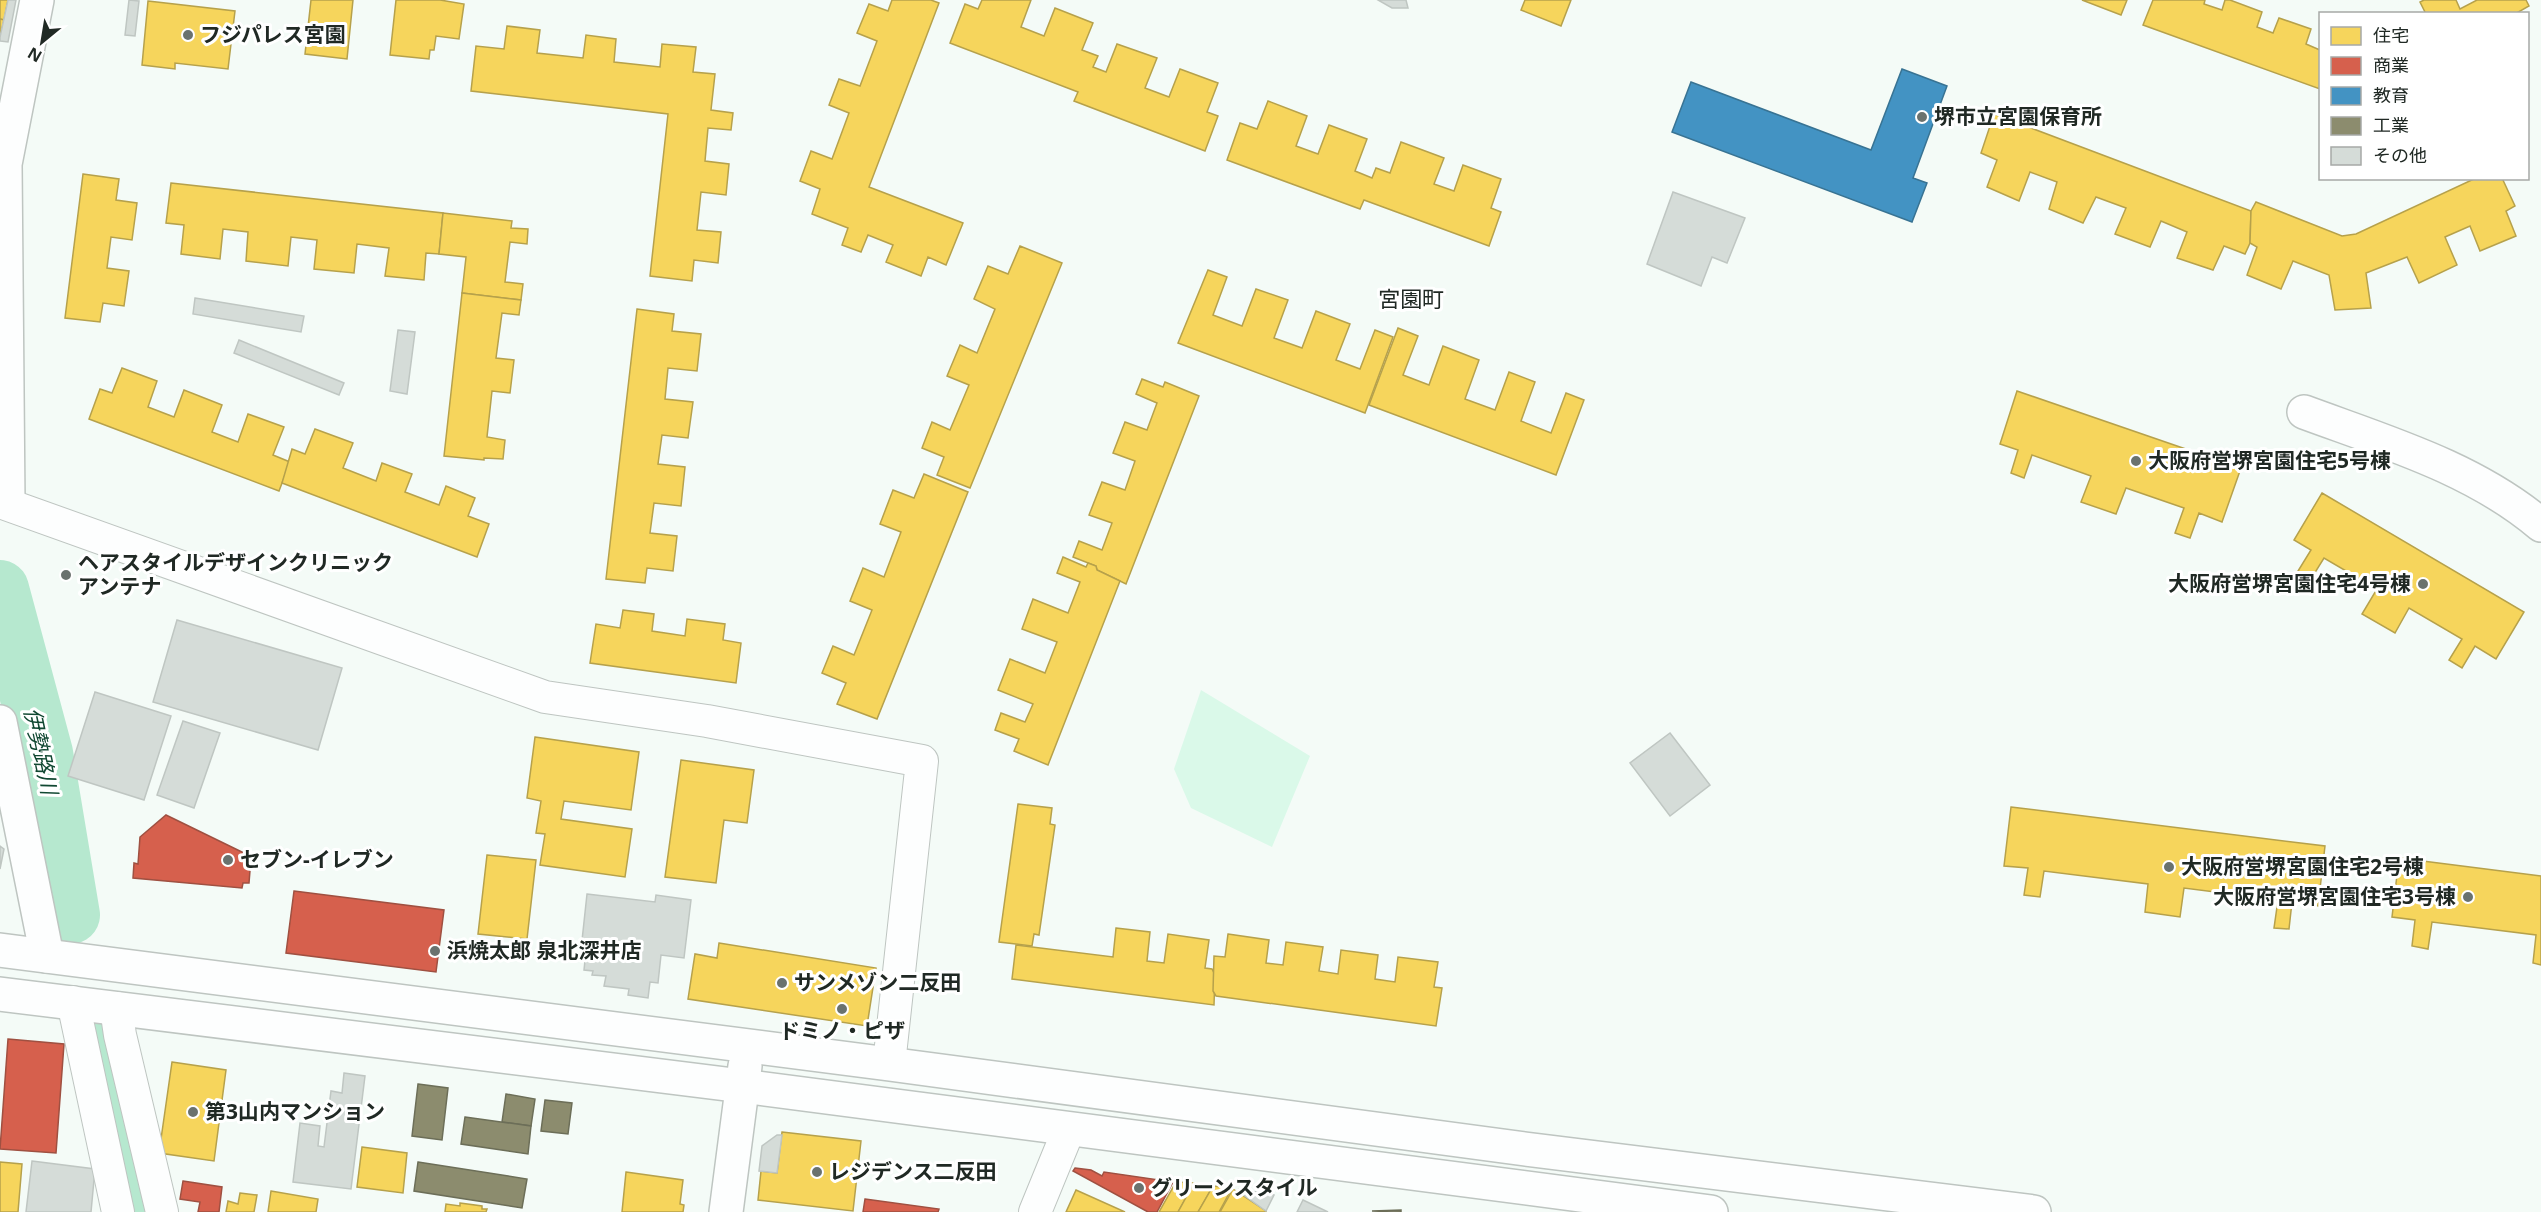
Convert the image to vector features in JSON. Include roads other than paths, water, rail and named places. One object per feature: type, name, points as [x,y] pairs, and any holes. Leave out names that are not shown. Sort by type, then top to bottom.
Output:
[{"type":"street","points":[[37,0],[2,164],[4,502],[545,697],[707,721],[922,761],[889,1064]]},
{"type":"street","points":[[2304,412],[2448,466],[2529,514],[2541,525]]},
{"type":"street","points":[[0,723],[47,956]]},
{"type":"street","points":[[0,950],[889,1064],[1525,1149],[2034,1212]]},
{"type":"street","points":[[0,994],[742,1086],[1069,1130],[1517,1200],[1711,1212]]},
{"type":"street","points":[[74,1002],[118,1212]]},
{"type":"street","points":[[116,1008],[120,1035],[162,1212]]},
{"type":"street","points":[[726,1212],[747,1046]]},
{"type":"street","points":[[1035,1212],[1069,1130]]},
{"type":"street","points":[[1517,1200],[1525,1149]]},
{"type":"waterway","name":"伊勢路川","points":[[0,589],[44,753],[71,915]]},
{"type":"waterway","name":"伊勢路川","points":[[99,1043],[143,1212]]},
{"type":"place","name":"フジパレス宮園","points":[[188,35]]},
{"type":"place","name":"堺市立宮園保育所","points":[[1922,117]]},
{"type":"place","name":"大阪府営堺宮園住宅5号棟","points":[[2136,461]]},
{"type":"place","name":"ヘアスタイルデザインクリニック アンテナ","points":[[66,575]]},
{"type":"place","name":"大阪府営堺宮園住宅4号棟","points":[[2423,584]]},
{"type":"place","name":"セブン-イレブン","points":[[228,860]]},
{"type":"place","name":"大阪府営堺宮園住宅2号棟","points":[[2169,867]]},
{"type":"place","name":"大阪府営堺宮園住宅3号棟","points":[[2468,897]]},
{"type":"place","name":"浜焼太郎 泉北深井店","points":[[435,951]]},
{"type":"place","name":"サンメゾン二反田","points":[[782,983]]},
{"type":"place","name":"ドミノ・ピザ","points":[[842,1009]]},
{"type":"place","name":"第3山内マンション","points":[[193,1112]]},
{"type":"place","name":"レジデンス二反田","points":[[817,1172]]},
{"type":"place","name":"グリーンスタイル","points":[[1139,1188]]},
{"type":"district","name":"宮園町","points":[[1411,299]]}]
